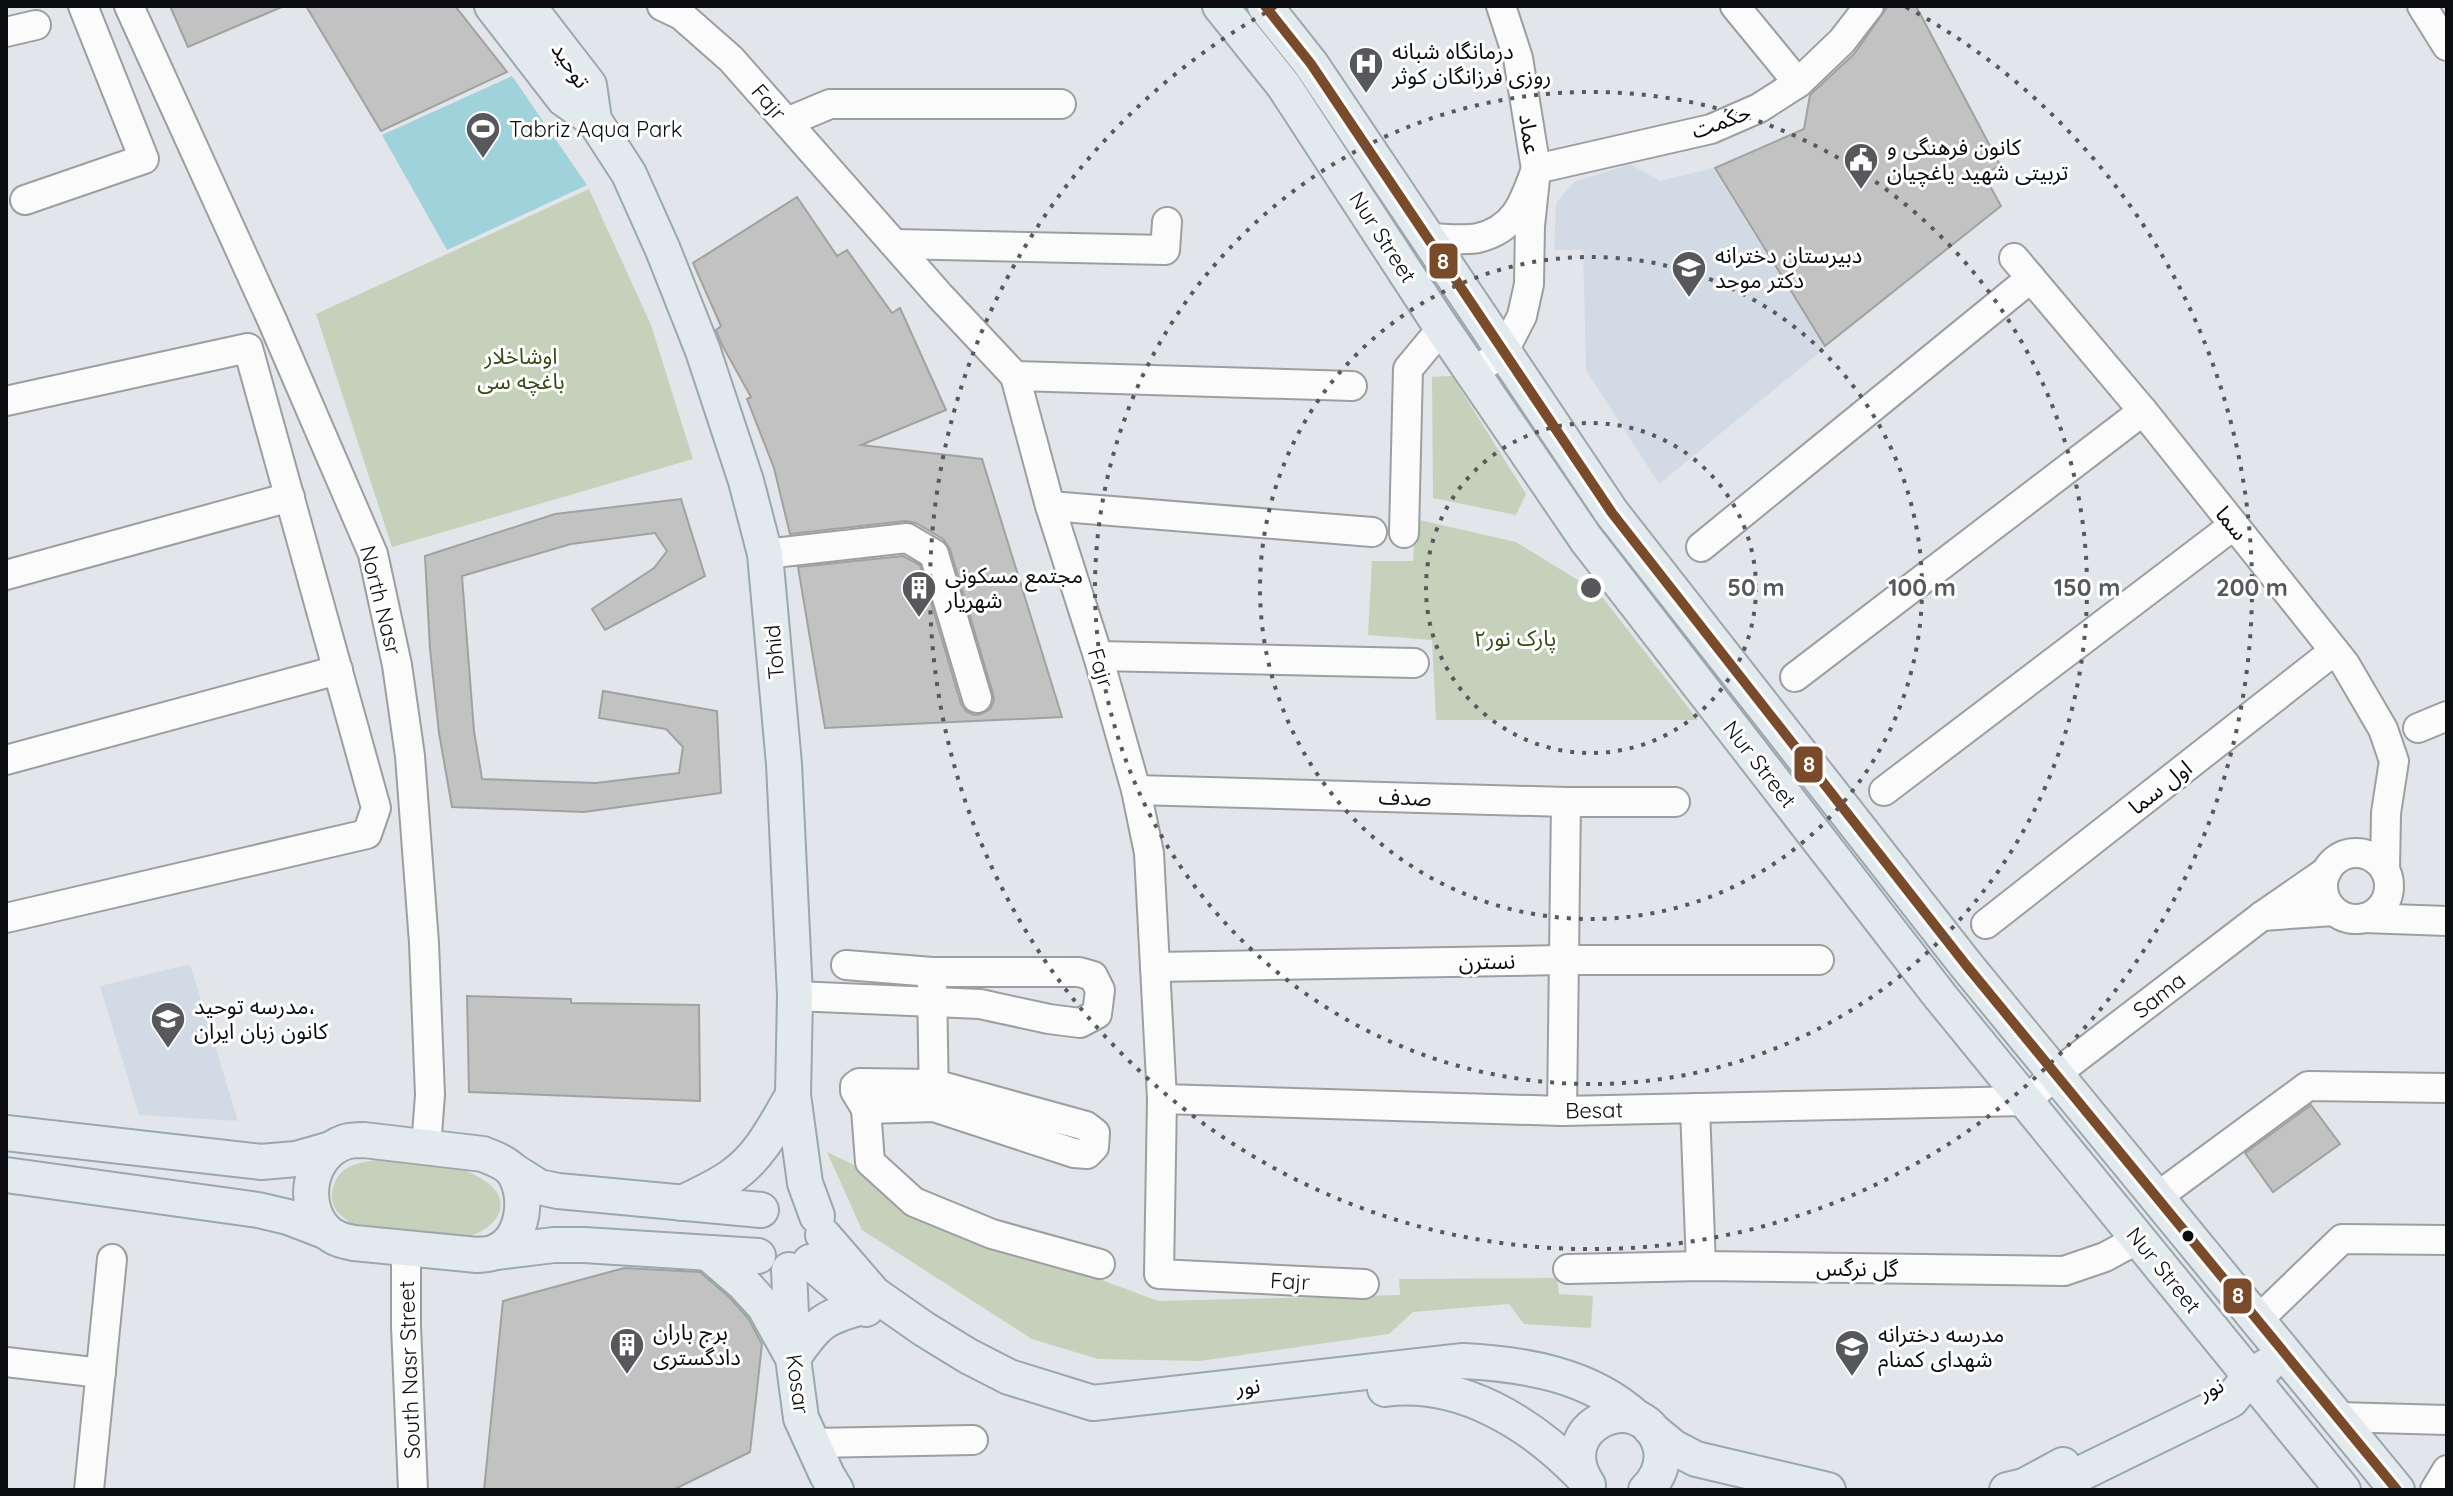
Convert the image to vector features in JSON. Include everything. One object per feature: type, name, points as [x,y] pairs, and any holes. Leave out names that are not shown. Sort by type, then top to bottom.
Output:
[{"type":"main road","name":"توحید","points":[[492,6],[564,99],[594,120]]},
{"type":"main road","name":"توحید","points":[[528,6],[589,85],[594,120]]},
{"type":"main road","name":"Nur Street","points":[[1220,6],[1284,86],[1442,328],[1586,539],[1940,996],[2343,1490]]},
{"type":"main road","name":"Nur Street","points":[[1265,6],[1311,64],[1612,513],[1966,965],[2397,1490]]},
{"type":"main road","name":"Tohid","points":[[594,120],[629,174],[703,351],[746,481],[765,554],[782,734],[795,996],[793,1095],[810,1246]]},
{"type":"main road","points":[[682,1203],[730,1178],[745,1166],[762,1147],[793,1095]]},
{"type":"main road","points":[[793,1095],[772,1205],[756,1218],[751,1237],[758,1256],[771,1267],[810,1246]]},
{"type":"main road","points":[[6,1133],[261,1162],[296,1159],[346,1142],[364,1140],[483,1154],[500,1161],[539,1187],[558,1191],[682,1203],[772,1205],[795,1200],[808,1206],[810,1246],[869,1300],[823,1320],[810,1332],[793,1358],[764,1306],[708,1253]]},
{"type":"main road","points":[[327,1232],[316,1217],[310,1199],[311,1181],[318,1163],[331,1149]]},
{"type":"main road","points":[[496,1252],[509,1241],[519,1225],[523,1208],[521,1190],[512,1170]]},
{"type":"main road","points":[[6,1175],[258,1210],[288,1217],[338,1239],[406,1249],[477,1255],[554,1245],[758,1256]]},
{"type":"main road","name":"Kosar","points":[[810,1246],[793,1358],[801,1418],[836,1490]]},
{"type":"main road","name":"نور","points":[[869,1300],[1009,1377],[1093,1403],[1463,1361],[1492,1362],[1567,1378],[1592,1387],[1611,1398],[1673,1447],[1696,1459],[1828,1490]]},
{"type":"main road","name":"نور","points":[[869,1300],[949,1370],[1026,1408],[1094,1426],[1386,1388],[1443,1391],[1496,1410],[1521,1424],[1547,1443],[1589,1485]]},
{"type":"main road","points":[[2250,1376],[2284,1355]]},
{"type":"main road","name":"نور","points":[[2007,1490],[2024,1486],[2219,1381],[2250,1376]]},
{"type":"main road","name":"نور","points":[[2047,1490],[2231,1400],[2250,1376]]},
{"type":"main road","points":[[1589,1485],[1578,1464],[1582,1438],[1599,1420],[1624,1415],[1642,1422],[1657,1437],[1662,1452],[1661,1467],[1650,1487]]},
{"type":"main road","points":[[1650,1487],[1668,1476],[1694,1472],[1762,1490]]},
{"type":"street","points":[[25,200],[144,159],[83,6]]},
{"type":"street","name":"North Nasr","points":[[129,6],[272,320],[373,554],[397,665],[410,756],[424,943],[430,1095],[426,1147]]},
{"type":"street","name":"عماد","points":[[1501,6],[1518,58],[1536,169]]},
{"type":"street","points":[[1735,6],[1798,83]]},
{"type":"street","name":"حکمت","points":[[1536,169],[1711,129],[1759,108],[1798,83],[1842,41],[1869,6]]},
{"type":"street","points":[[2422,6],[2447,46]]},
{"type":"street","name":"Fajr","points":[[677,9],[731,59],[1015,376],[1050,506],[1098,656],[1136,790],[1149,853],[1162,1099],[1159,1274],[1364,1284]]},
{"type":"street","points":[[6,32],[36,25]]},
{"type":"street","points":[[787,122],[830,104],[1061,104]]},
{"type":"street","points":[[1427,238],[1478,238],[1510,224],[1524,202],[1536,169]]},
{"type":"street","points":[[1473,373],[1504,351],[1522,316],[1529,284],[1530,226],[1536,169]]},
{"type":"street","points":[[895,244],[1165,250],[1167,222]]},
{"type":"street","name":"سما","points":[[1701,547],[2023,268],[2143,411],[2345,664],[2383,729],[2394,761],[2386,813],[2387,880]]},
{"type":"street","points":[[1404,533],[1408,369],[1442,328]]},
{"type":"street","points":[[6,401],[248,348],[376,808],[367,834],[6,918]]},
{"type":"street","points":[[1015,376],[1352,386]]},
{"type":"street","points":[[1795,677],[2143,411]]},
{"type":"street","points":[[6,575],[290,497]]},
{"type":"street","points":[[1050,506],[1372,532]]},
{"type":"street","points":[[1884,791],[2234,525]]},
{"type":"street","points":[[765,554],[907,538],[934,554],[977,698]]},
{"type":"street","name":"اول سما","points":[[1986,924],[2334,651]]},
{"type":"street","points":[[1098,656],[1414,663]]},
{"type":"street","points":[[6,760],[338,670]]},
{"type":"street","points":[[2418,728],[2447,716]]},
{"type":"street","name":"صدف","points":[[1136,790],[1566,802],[1675,802]]},
{"type":"street","points":[[1562,1111],[1566,802]]},
{"type":"street","points":[[2353,853],[2386,813]]},
{"type":"street","points":[[2408,920],[2372,857],[2353,853],[2333,862],[2323,881],[2324,892],[2334,911],[2343,916],[2364,918],[2408,920],[2447,921]]},
{"type":"street","name":"Sama","points":[[2026,1101],[2057,1073],[2262,916],[2327,871]]},
{"type":"street","points":[[2364,918],[2381,908],[2387,880]]},
{"type":"street","points":[[2262,916],[2334,911]]},
{"type":"street","name":"نسترن","points":[[1155,967],[1564,960],[1819,960]]},
{"type":"street","points":[[795,996],[980,1004],[1080,1023],[1097,1014],[1100,990],[1093,976],[1079,972],[932,972],[846,965]]},
{"type":"street","points":[[932,972],[934,1096]]},
{"type":"street","points":[[2157,1197],[2308,1086],[2447,1088]]},
{"type":"street","points":[[934,1096],[1074,1153],[1087,1154],[1094,1147],[1095,1133],[1086,1126],[934,1096],[866,1109],[870,1162],[914,1202],[992,1234],[1100,1264]]},
{"type":"street","name":"Besat","points":[[1162,1099],[1562,1111],[2026,1101]]},
{"type":"street","points":[[1695,1108],[1701,1266]]},
{"type":"street","name":"گل نرگس","points":[[1568,1269],[1701,1266],[2064,1271],[2105,1257],[2138,1239]]},
{"type":"street","points":[[2257,1321],[2342,1239],[2447,1240]]},
{"type":"street","name":"South Nasr Street","points":[[406,1249],[413,1490]]},
{"type":"street","points":[[89,1490],[112,1259]]},
{"type":"street","points":[[6,1362],[101,1373]]},
{"type":"street","points":[[2338,1417],[2447,1420]]},
{"type":"street","points":[[812,1443],[973,1440]]},
{"type":"street","points":[[2435,1490],[2447,1470]]},
{"type":"shaded area","name":"دبیرستان دخترانه دکتر موحد","points":[[1630,164],[1660,181],[1713,168],[1825,348],[1659,484],[1586,370],[1583,250],[1554,250],[1556,203],[1574,182]]},
{"type":"shaded area","name":"مدرسه توحید، کانون زبان ایران","points":[[190,964],[238,1121],[139,1115],[100,986]]},
{"type":"green space","name":"اوشاخلار باغچه سی","points":[[589,189],[651,325],[693,459],[392,547],[316,314]]},
{"type":"green space","points":[[1452,376],[1526,494],[1516,515],[1433,498],[1432,377]]},
{"type":"green space","name":"پارک نور۲","points":[[1415,519],[1516,542],[1599,593],[1698,720],[1436,720],[1432,640],[1368,635],[1372,561],[1413,561]]},
{"type":"green space","points":[[827,1152],[1075,1270],[1158,1301],[1400,1295],[1399,1279],[1557,1278],[1559,1294],[1593,1296],[1591,1328],[1524,1324],[1509,1304],[1413,1312],[1389,1334],[1200,1361],[1098,1359],[1032,1339],[862,1230]]},
{"type":"green space","points":[[382,1159],[437,1163],[476,1175],[496,1192],[500,1201],[497,1217],[483,1230],[461,1237],[389,1234],[354,1224],[334,1207],[334,1184],[347,1168]]},
{"type":"water","name":"Tabriz Aqua Park","points":[[512,76],[587,185],[447,250],[382,135]]},
{"type":"building","points":[[170,6],[284,6],[188,47]]},
{"type":"building","points":[[306,6],[455,6],[507,72],[381,131]]},
{"type":"building","name":"کانون فرهنگی و تربیتی شهید یاغچیان","points":[[1888,6],[1916,6],[2000,165],[1984,175],[2001,206],[1825,346],[1715,168],[1804,129],[1810,95],[1854,54]]},
{"type":"building","points":[[797,197],[837,256],[847,250],[892,313],[900,308],[946,410],[861,445],[982,459],[1062,717],[825,728],[798,567],[903,556],[920,565],[961,704],[974,715],[990,709],[994,701],[950,549],[943,539],[916,523],[905,521],[790,534],[774,468],[747,399],[751,397],[721,343],[716,330],[721,326],[693,263]]},
{"type":"building","points":[[681,499],[705,576],[605,630],[592,609],[654,568],[667,551],[655,533],[571,544],[462,576],[474,731],[482,779],[596,783],[679,773],[683,747],[666,729],[599,718],[603,691],[717,711],[721,793],[584,812],[452,807],[439,733],[425,556],[555,514]]},
{"type":"building","points":[[467,996],[571,999],[571,1003],[699,1005],[700,1101],[469,1092]]},
{"type":"building","points":[[2311,1105],[2340,1144],[2273,1192],[2245,1153]]},
{"type":"building","name":"برج باران دادگستری","points":[[624,1268],[700,1272],[748,1318],[762,1344],[750,1452],[673,1490],[484,1490],[503,1301]]},
{"type":"transit line","name":"8","points":[[1265,6],[1311,64],[1612,513],[1966,965],[2397,1490]]},
{"type":"place","name":"درمانگاه شبانه روزی فرزانگان کوثر","points":[[1366,95]]},
{"type":"place","name":"Tabriz Aqua Park","points":[[483,160]]},
{"type":"place","name":"کانون فرهنگی و تربیتی شهید یاغچیان","points":[[1861,191]]},
{"type":"place","name":"دبیرستان دخترانه دکتر موحد","points":[[1689,299]]},
{"type":"place","name":"مجتمع مسکونی شهریار","points":[[919,619]]},
{"type":"place","name":"مدرسه توحید، کانون زبان ایران","points":[[168,1050]]},
{"type":"place","name":"برج باران دادگستری","points":[[627,1376]]},
{"type":"place","name":"مدرسه دخترانه شهدای کمنام","points":[[1852,1378]]}]
